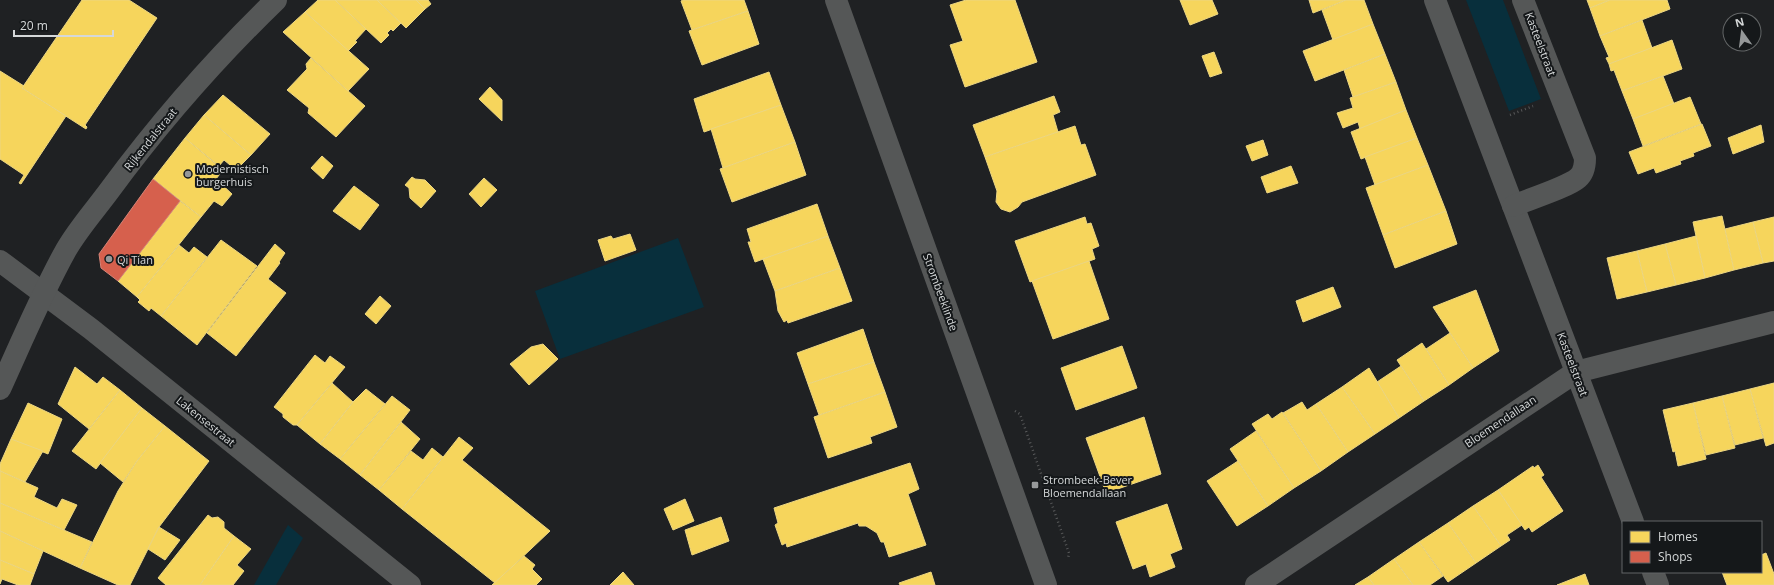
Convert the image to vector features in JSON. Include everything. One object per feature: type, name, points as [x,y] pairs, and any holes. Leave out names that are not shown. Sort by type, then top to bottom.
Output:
[{"type":"street","name":"Rijkendalstraat","points":[[0,390],[67,248],[134,158],[194,86],[276,0]]},
{"type":"street","name":"Strombeeklinde","points":[[836,0],[1046,585]]},
{"type":"street","name":"Kasteelstraat","points":[[1435,0],[1633,521]]},
{"type":"street","name":"Kasteelstraat","points":[[1513,206],[1572,182],[1583,173],[1585,166],[1585,158],[1524,0]]},
{"type":"street","name":"Lakensestraat","points":[[0,260],[103,338],[410,585]]},
{"type":"street","name":"Bloemendallaan","points":[[1256,585],[1576,372],[1774,322]]},
{"type":"street","points":[[1653,573],[1658,585]]},
{"type":"path","points":[[1508,116],[1537,105]]},
{"type":"shaded area","points":[[1466,0],[1503,0],[1541,99],[1509,111]]},
{"type":"shaded area","points":[[678,238],[704,307],[560,359],[535,291]]},
{"type":"shaded area","points":[[288,525],[303,538],[276,585],[254,585]]},
{"type":"building: Homes","points":[[82,0],[129,0],[157,18],[85,125],[87,127],[86,129],[22,88]]},
{"type":"building: Homes","points":[[318,0],[335,0],[366,29],[355,41],[357,42],[348,51],[305,12]]},
{"type":"building: Homes","points":[[335,0],[377,0],[401,23],[393,31],[391,29],[387,33],[389,35],[381,43]]},
{"type":"building: Homes","points":[[377,0],[416,0],[425,9],[406,28]]},
{"type":"building: Homes","points":[[416,0],[428,0],[431,4],[425,9]]},
{"type":"building: Homes","points":[[744,0],[748,11],[692,30],[681,1]]},
{"type":"building: Homes","points":[[966,0],[1015,0],[1037,62],[965,87],[950,45],[963,41],[950,5]]},
{"type":"building: Homes","points":[[1180,0],[1212,0],[1218,14],[1190,25]]},
{"type":"building: Homes","points":[[1309,0],[1346,0],[1313,13]]},
{"type":"building: Homes","points":[[1346,0],[1364,0],[1373,24],[1333,40],[1322,10]]},
{"type":"building: Homes","points":[[1587,0],[1610,0],[1590,8]]},
{"type":"building: Homes","points":[[1610,0],[1667,0],[1670,9],[1600,36],[1590,8]]},
{"type":"building: Homes","points":[[748,11],[759,44],[702,65],[689,31]]},
{"type":"building: Homes","points":[[305,12],[369,69],[348,91],[283,32]]},
{"type":"building: Homes","points":[[1642,20],[1652,48],[1609,64],[1606,58],[1609,57],[1600,36]]},
{"type":"building: Homes","points":[[1373,24],[1385,54],[1315,81],[1303,51]]},
{"type":"building: Homes","points":[[1672,40],[1682,69],[1622,91],[1614,70],[1611,71],[1609,64]]},
{"type":"building: Homes","points":[[1214,52],[1222,73],[1210,77],[1202,56]]},
{"type":"building: Homes","points":[[1385,54],[1396,82],[1353,97],[1344,70]]},
{"type":"building: Homes","points":[[311,58],[365,106],[336,137],[308,113],[309,108],[287,90],[307,69],[306,64]]},
{"type":"building: Homes","points":[[0,71],[24,86],[22,88],[66,116],[21,184],[19,183],[24,175],[0,159]]},
{"type":"building: Homes","points":[[769,72],[781,105],[704,132],[694,99]]},
{"type":"building: Homes","points":[[1663,76],[1674,104],[1633,119],[1622,91]]},
{"type":"building: Homes","points":[[1396,82],[1406,110],[1360,129],[1358,122],[1343,128],[1337,113],[1353,108],[1350,98]]},
{"type":"building: Homes","points":[[490,87],[502,100],[502,121],[479,99]]},
{"type":"building: Homes","points":[[223,95],[270,134],[251,155],[204,115]]},
{"type":"building: Homes","points":[[1054,96],[1060,112],[1053,115],[1058,132],[985,157],[973,125]]},
{"type":"building: Homes","points":[[1690,97],[1701,124],[1643,146],[1633,119]]},
{"type":"building: Homes","points":[[781,105],[795,142],[723,168],[711,129]]},
{"type":"building: Homes","points":[[1406,110],[1417,138],[1361,159],[1351,132]]},
{"type":"building: Homes","points":[[204,115],[251,155],[236,170],[224,160],[219,166],[185,138]]},
{"type":"building: Homes","points":[[1702,124],[1711,146],[1693,153],[1694,156],[1680,161],[1681,164],[1656,173],[1654,168],[1638,174],[1629,152]]},
{"type":"building: Homes","points":[[1761,125],[1764,142],[1733,154],[1728,138]]},
{"type":"building: Homes","points":[[1075,126],[1081,145],[1085,144],[1096,175],[1022,202],[1018,207],[1010,212],[1001,209],[996,202],[997,191],[985,157]]},
{"type":"building: Homes","name":"Modernistisch burgerhuis","points":[[185,138],[223,170],[216,179],[232,194],[222,206],[214,201],[201,217],[153,179]]},
{"type":"building: Homes","points":[[1417,138],[1428,165],[1375,185],[1365,157]]},
{"type":"building: Homes","points":[[1263,140],[1268,155],[1252,161],[1246,146]]},
{"type":"building: Homes","points":[[795,142],[806,175],[732,202],[720,169]]},
{"type":"building: Homes","points":[[322,156],[333,166],[323,179],[311,168]]},
{"type":"building: Homes","points":[[1428,165],[1446,211],[1383,235],[1366,188]]},
{"type":"building: Homes","points":[[1291,166],[1298,183],[1267,193],[1261,177]]},
{"type":"building: Homes","points":[[412,177],[415,179],[425,180],[436,191],[421,208],[410,198],[409,188],[405,185]]},
{"type":"building: Homes","points":[[484,178],[497,190],[481,207],[469,194]]},
{"type":"building: Homes","points":[[354,186],[379,205],[360,230],[333,211]]},
{"type":"building: Homes","points":[[180,201],[201,217],[137,297],[118,281]]},
{"type":"building: Homes","points":[[817,204],[828,236],[755,262],[748,242],[751,242],[747,229]]},
{"type":"building: Homes","points":[[1446,211],[1457,244],[1395,268],[1383,235]]},
{"type":"building: Homes","points":[[1722,216],[1734,270],[1705,278],[1693,222]]},
{"type":"building: Homes","points":[[1085,217],[1087,224],[1091,223],[1099,246],[1092,249],[1095,259],[1030,282],[1015,241]]},
{"type":"building: Homes","points":[[1774,217],[1774,261],[1763,263],[1753,222]]},
{"type":"building: Homes","points":[[1753,222],[1763,263],[1734,270],[1725,229]]},
{"type":"building: Homes","points":[[630,234],[636,250],[605,261],[598,240],[611,236],[613,239]]},
{"type":"building: Homes","points":[[828,236],[840,268],[775,291],[763,259]]},
{"type":"building: Homes","points":[[1696,236],[1705,278],[1676,285],[1665,244]]},
{"type":"building: Homes","points":[[221,240],[257,266],[197,345],[161,316]]},
{"type":"building: Homes","points":[[275,244],[285,253],[279,262],[280,263],[268,279],[286,293],[236,356],[207,333]]},
{"type":"building: Homes","points":[[1665,244],[1676,285],[1647,292],[1637,251]]},
{"type":"building: Homes","points":[[179,245],[189,253],[194,247],[207,257],[161,316],[151,308],[149,311],[138,302],[140,300],[137,297]]},
{"type":"building: Homes","points":[[1637,251],[1647,292],[1617,299],[1607,258]]},
{"type":"building: Homes","points":[[1089,261],[1109,319],[1053,339],[1032,281]]},
{"type":"building: Homes","points":[[840,268],[852,301],[788,323],[787,320],[784,322],[778,311],[775,291]]},
{"type":"building: Homes","points":[[1333,287],[1341,307],[1303,322],[1296,301]]},
{"type":"building: Homes","points":[[1476,290],[1499,351],[1473,368],[1433,307]]},
{"type":"building: Homes","points":[[380,296],[391,306],[376,324],[365,314]]},
{"type":"building: Homes","points":[[863,329],[874,362],[808,384],[797,353]]},
{"type":"building: Homes","points":[[1450,333],[1473,368],[1449,385],[1426,349]]},
{"type":"building: Homes","points":[[1422,343],[1449,385],[1424,401],[1397,360]]},
{"type":"building: Homes","points":[[543,344],[558,359],[529,385],[510,364],[531,347]]},
{"type":"building: Homes","points":[[1122,346],[1137,388],[1076,410],[1061,368]]},
{"type":"building: Homes","points":[[315,355],[325,363],[330,356],[345,367],[297,425],[293,425],[274,407]]},
{"type":"building: Homes","points":[[874,362],[885,392],[819,415],[808,384]]},
{"type":"building: Homes","points":[[1401,366],[1424,401],[1399,418],[1377,382]]},
{"type":"building: Homes","points":[[75,367],[97,384],[103,377],[120,390],[89,429],[58,404]]},
{"type":"building: Homes","points":[[1369,368],[1399,418],[1375,434],[1342,387]]},
{"type":"building: Homes","points":[[332,383],[353,402],[320,444],[297,425]]},
{"type":"building: Homes","points":[[1774,383],[1774,443],[1766,446],[1750,389]]},
{"type":"building: Homes","points":[[1342,387],[1375,434],[1348,452],[1316,404]]},
{"type":"building: Homes","points":[[366,389],[385,404],[340,459],[320,444],[353,402]]},
{"type":"building: Homes","points":[[1750,389],[1763,438],[1735,445],[1722,396]]},
{"type":"building: Homes","points":[[120,390],[142,408],[96,469],[72,451]]},
{"type":"building: Homes","points":[[885,392],[897,427],[870,437],[872,443],[828,458],[814,417]]},
{"type":"building: Homes","points":[[392,396],[410,410],[360,475],[340,459]]},
{"type":"building: Homes","points":[[1722,396],[1735,448],[1706,455],[1693,403]]},
{"type":"building: Homes","points":[[1302,402],[1307,410],[1316,404],[1348,452],[1321,471],[1283,413]]},
{"type":"building: Homes","points":[[28,403],[62,419],[48,454],[11,439]]},
{"type":"building: Homes","points":[[1693,403],[1706,459],[1678,466],[1675,451],[1673,452],[1663,410]]},
{"type":"building: Homes","points":[[142,408],[165,426],[137,461],[123,482],[100,463]]},
{"type":"building: Homes","points":[[1282,412],[1321,471],[1294,488],[1252,424],[1268,414],[1272,419]]},
{"type":"building: Homes","points":[[1144,417],[1161,474],[1106,493],[1086,438]]},
{"type":"building: Homes","points":[[401,422],[420,439],[379,490],[360,475]]},
{"type":"building: Homes","points":[[165,426],[209,461],[159,527],[130,585],[118,585],[80,568],[118,491],[137,461]]},
{"type":"building: Homes","points":[[1256,431],[1294,488],[1268,506],[1230,449]]},
{"type":"building: Homes","points":[[459,437],[473,448],[462,460],[550,531],[495,583],[402,509]]},
{"type":"building: Homes","points":[[11,439],[43,451],[25,482],[0,471],[0,464]]},
{"type":"building: Homes","points":[[432,448],[443,457],[402,509],[379,490],[411,451],[423,460]]},
{"type":"building: Homes","points":[[1238,461],[1268,506],[1237,526],[1207,481]]},
{"type":"building: Homes","points":[[910,463],[919,489],[908,494],[926,545],[889,557],[884,542],[881,542],[877,533],[866,526],[859,526],[858,523],[787,547],[786,543],[782,545],[775,525],[778,523],[774,508]]},
{"type":"building: Homes","points":[[1538,465],[1544,475],[1541,477],[1563,511],[1532,532],[1529,527],[1525,530],[1498,490],[1533,466],[1534,468]]},
{"type":"building: Homes","points":[[0,471],[38,488],[34,497],[57,508],[62,499],[77,505],[64,530],[0,503]]},
{"type":"building: Homes","points":[[1498,490],[1522,525],[1507,535],[1510,540],[1501,546],[1473,506]]},
{"type":"building: Homes","points":[[685,499],[694,521],[673,530],[664,509]]},
{"type":"building: Homes","points":[[0,503],[92,542],[80,568],[0,531]]},
{"type":"building: Homes","points":[[1167,504],[1182,549],[1170,554],[1175,567],[1150,577],[1146,564],[1133,569],[1116,522]]},
{"type":"building: Homes","points":[[1473,506],[1501,546],[1476,563],[1448,523]]},
{"type":"building: Homes","points":[[208,515],[212,518],[218,517],[224,522],[224,528],[234,536],[200,585],[166,585],[158,578]]},
{"type":"building: Homes","points":[[721,517],[729,541],[692,555],[685,530]]},
{"type":"building: Homes","points":[[1448,523],[1476,563],[1448,582],[1419,542]]},
{"type":"building: Homes","points":[[159,527],[180,540],[165,560],[148,549]]},
{"type":"building: Homes","points":[[0,531],[43,551],[34,574],[0,560]]},
{"type":"building: Homes","points":[[234,536],[251,549],[237,565],[244,571],[233,585],[200,585]]},
{"type":"building: Homes","points":[[1419,542],[1443,576],[1430,585],[1413,585],[1394,559]]},
{"type":"building: Homes","points":[[1766,553],[1774,574],[1774,585],[1727,585],[1722,573],[1762,573],[1762,555]]},
{"type":"building: Homes","points":[[524,556],[535,565],[532,569],[542,579],[536,585],[492,585]]},
{"type":"building: Homes","points":[[1394,559],[1413,585],[1374,585],[1368,577]]},
{"type":"building: Homes","points":[[0,560],[34,574],[30,585],[18,585],[2,579],[0,584]]},
{"type":"building: Homes","points":[[623,572],[634,585],[610,585]]},
{"type":"building: Homes","points":[[931,572],[935,585],[900,585],[899,583]]},
{"type":"building: Homes","points":[[1585,574],[1589,585],[1557,585]]},
{"type":"building: Homes","points":[[1368,577],[1374,585],[1355,585]]},
{"type":"building: Shops","points":[[153,179],[180,201],[118,281],[101,268],[99,254]]},
{"type":"place","name":"Modernistisch burgerhuis","points":[[188,174]]},
{"type":"place","name":"Qi Tian","points":[[109,259]]},
{"type":"place","name":"Strombeek-Bever Bloemendallaan","points":[[1035,485]]}]
